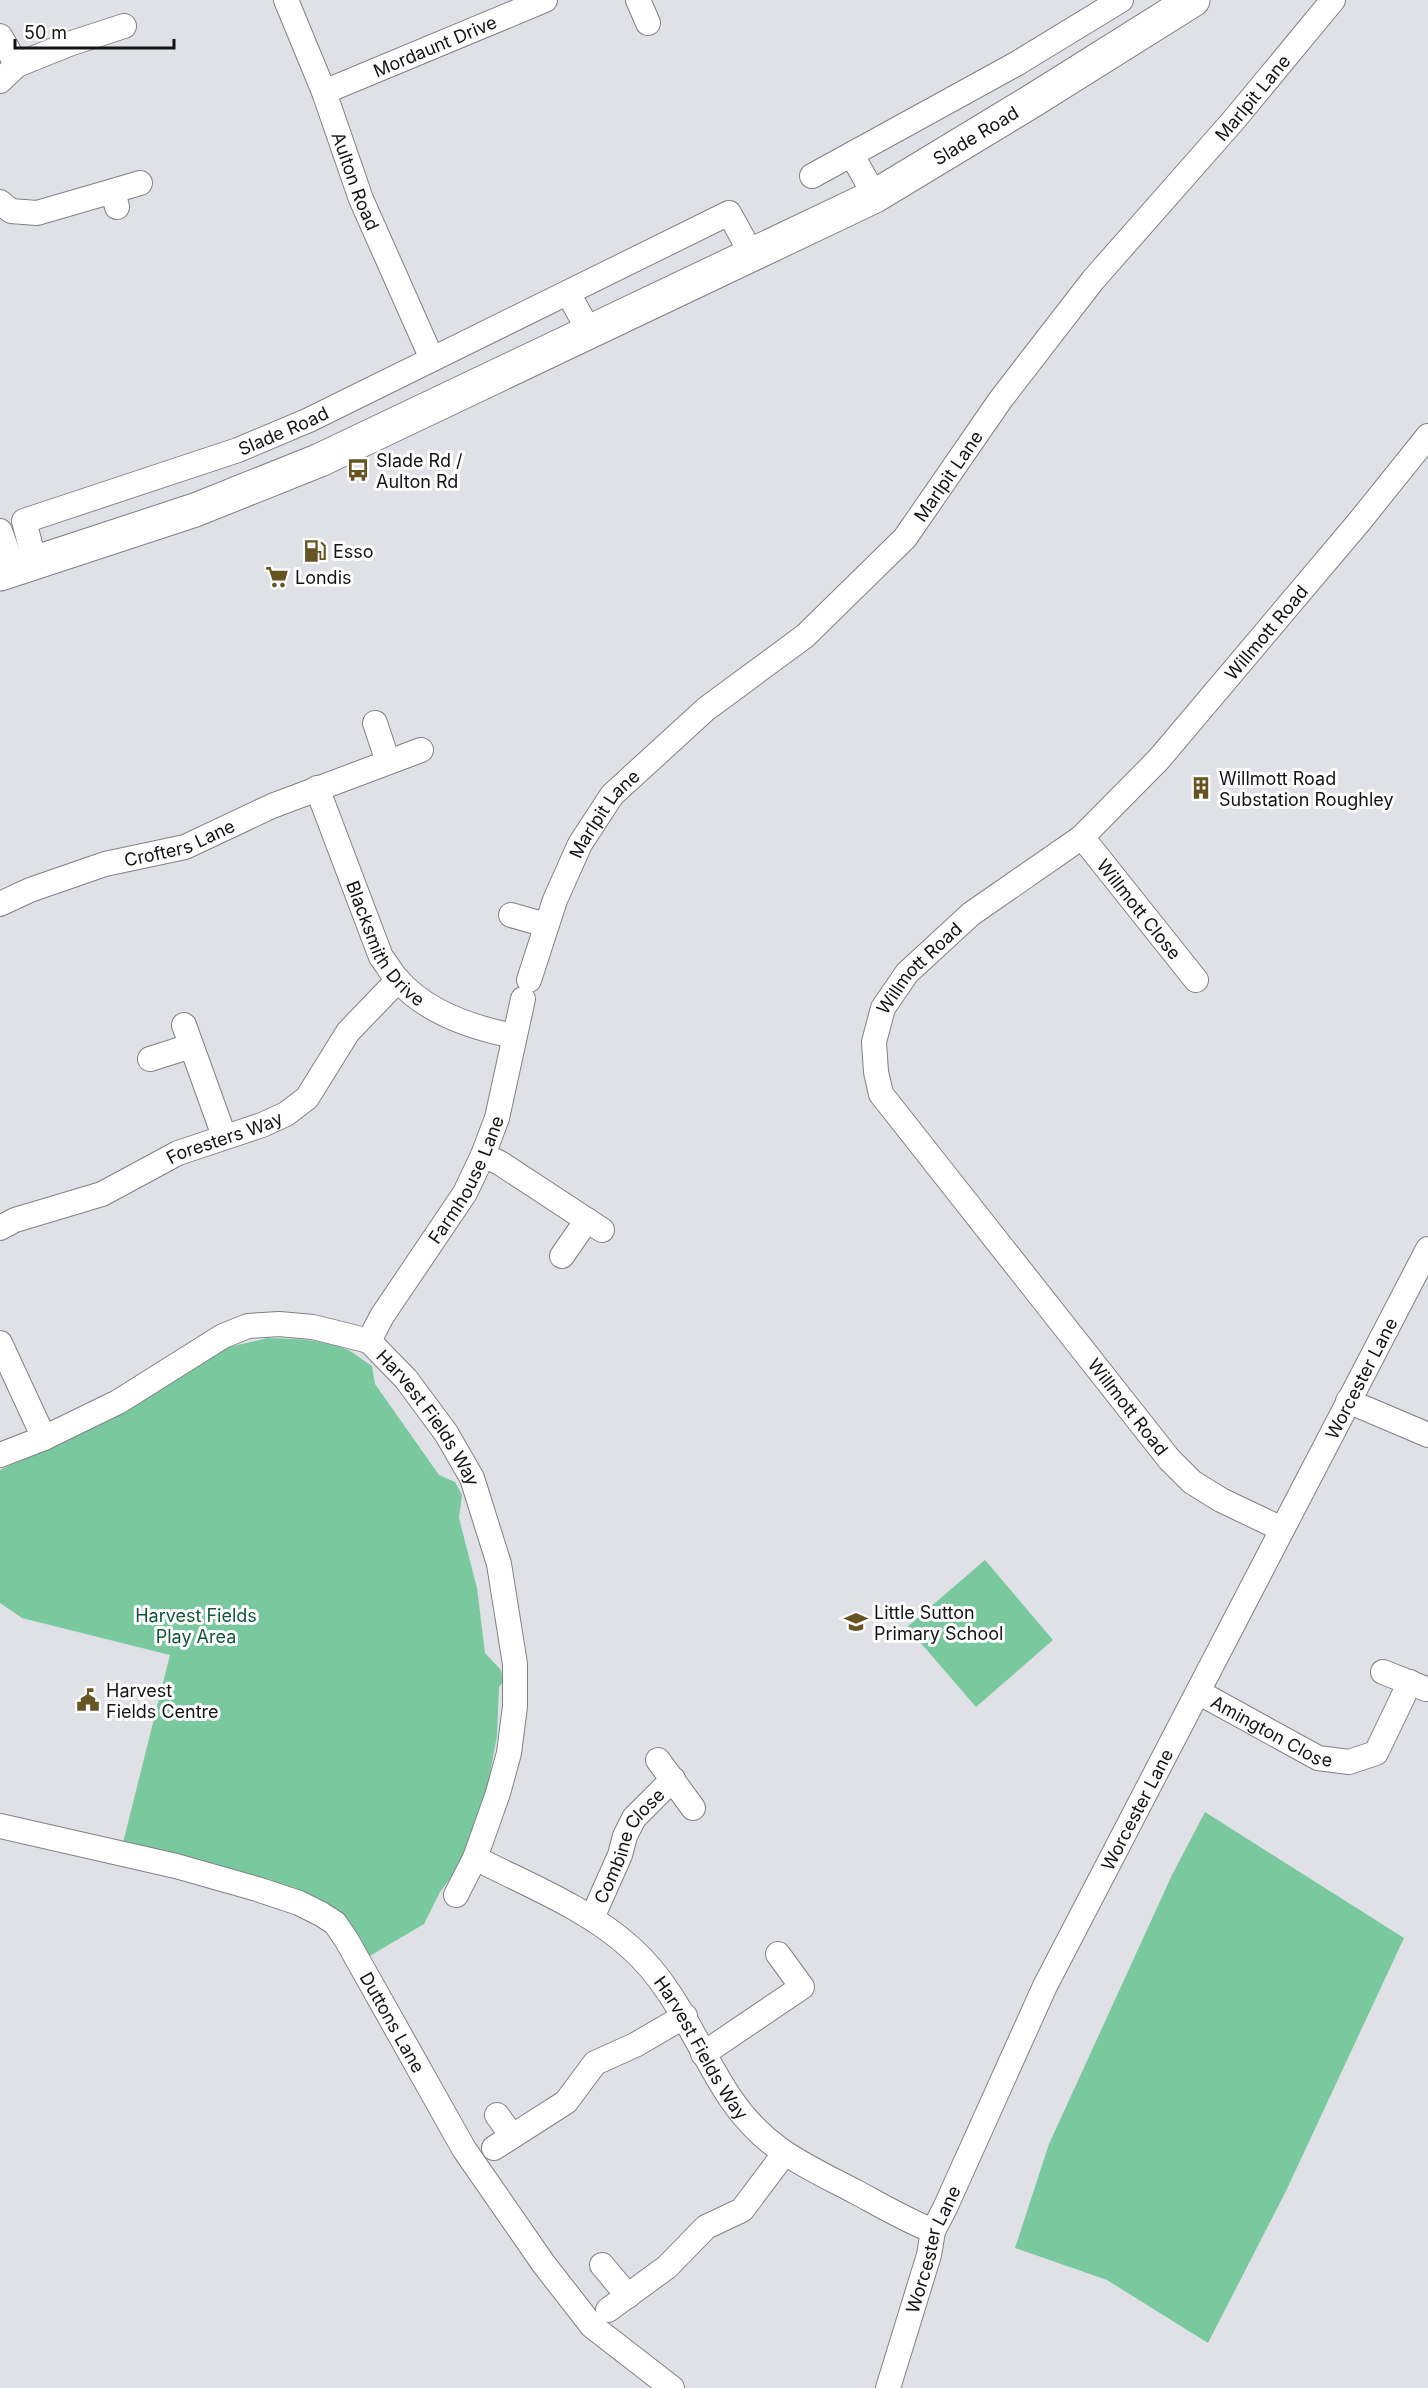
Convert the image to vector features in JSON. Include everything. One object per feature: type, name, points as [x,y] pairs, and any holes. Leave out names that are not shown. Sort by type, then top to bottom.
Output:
[{"type":"main road","name":"Slade Road","points":[[17,569],[195,510],[324,458],[875,196],[1193,0]]},
{"type":"street","name":"Aulton Road","points":[[286,0],[324,92],[361,199],[432,359]]},
{"type":"street","name":"Mordaunt Drive","points":[[324,92],[545,0]]},
{"type":"street","points":[[638,0],[648,23]]},
{"type":"street","points":[[812,176],[1016,64],[1121,0]]},
{"type":"street","name":"Marlpit Lane","points":[[526,990],[546,925],[580,844],[612,795],[706,709],[805,636],[905,538],[1001,399],[1093,280],[1233,121],[1333,0]]},
{"type":"street","points":[[0,36],[8,73],[69,44],[124,26]]},
{"type":"street","points":[[852,155],[875,196]]},
{"type":"street","points":[[0,202],[10,210],[37,213],[115,200],[140,183]]},
{"type":"street","name":"Slade Road","points":[[17,569],[24,521],[238,450],[309,420],[729,213],[751,253]]},
{"type":"street","points":[[568,292],[589,331]]},
{"type":"street","points":[[309,420],[324,458]]},
{"type":"street","name":"Willmott Road","points":[[1282,1529],[1224,1501],[1192,1482],[1169,1459],[881,1094],[876,1072],[874,1042],[883,1008],[907,974],[971,914],[1082,837],[1159,759],[1359,522],[1428,436]]},
{"type":"street","points":[[0,531],[17,569]]},
{"type":"street","points":[[375,723],[388,762]]},
{"type":"street","name":"Crofters Lane","points":[[0,904],[30,890],[105,864],[185,847],[272,806],[421,750]]},
{"type":"street","name":"Blacksmith Drive","points":[[317,788],[381,957],[398,980],[422,1001],[444,1014],[483,1030],[514,1036]]},
{"type":"street","name":"Willmott Close","points":[[1082,837],[1196,980]]},
{"type":"street","points":[[511,915],[546,925]]},
{"type":"street","name":"Foresters Way","points":[[0,1228],[15,1220],[102,1194],[178,1153],[262,1125],[286,1114],[308,1098],[348,1032],[398,980]]},
{"type":"street","name":"Farmhouse Lane","points":[[369,1341],[382,1316],[465,1193],[483,1155],[497,1118],[526,990]]},
{"type":"street","points":[[150,1059],[187,1036],[225,1136]]},
{"type":"street","points":[[483,1155],[500,1163],[594,1225],[562,1256]]},
{"type":"street","name":"Worcester Lane","points":[[888,2388],[929,2255],[933,2230],[1046,1986],[1428,1249]]},
{"type":"street","name":"Harvest Fields Way","points":[[0,1455],[44,1438],[118,1402],[223,1336],[248,1326],[279,1324],[313,1327],[369,1341],[406,1379],[446,1433],[472,1478],[499,1564],[515,1664],[515,1706],[509,1753],[498,1793],[475,1858],[456,1895]]},
{"type":"street","points":[[0,1342],[44,1438]]},
{"type":"street","points":[[1348,1401],[1428,1436]]},
{"type":"street","name":"Amington Close","points":[[1198,1692],[1318,1758],[1349,1762],[1376,1753],[1418,1685],[1383,1672]]},
{"type":"street","name":"Combine Close","points":[[658,1760],[693,1808]]},
{"type":"street","name":"Combine Close","points":[[592,1918],[634,1818],[673,1779]]},
{"type":"street","name":"Duttons Lane","points":[[0,1826],[177,1866],[300,1904],[334,1923],[346,1939],[464,2149],[543,2263],[592,2326],[672,2388]]},
{"type":"street","name":"Harvest Fields Way","points":[[475,1858],[592,1918],[632,1948],[648,1965],[685,2016],[703,2054],[731,2100],[753,2128],[784,2154],[908,2220],[933,2230]]},
{"type":"street","points":[[703,2054],[802,1987],[778,1954]]},
{"type":"street","points":[[497,2115],[503,2142],[566,2102],[595,2063],[635,2045],[685,2016]]},
{"type":"street","points":[[608,2310],[667,2267],[706,2227],[742,2210],[784,2154]]},
{"type":"street","points":[[602,2265],[628,2296]]},
{"type":"green space","name":"Harvest Fields Play Area","points":[[268,1338],[308,1340],[339,1346],[372,1366],[375,1384],[439,1475],[455,1482],[462,1495],[459,1518],[477,1588],[485,1653],[501,1670],[503,1682],[499,1687],[497,1736],[487,1789],[459,1867],[440,1892],[424,1924],[368,1957],[353,1927],[313,1902],[122,1847],[170,1655],[22,1618],[0,1603],[0,1470],[115,1417],[229,1347]]},
{"type":"green space","points":[[985,1560],[1053,1640],[976,1707],[907,1627]]},
{"type":"green space","points":[[1205,1812],[1404,1938],[1286,2191],[1208,2343],[1107,2280],[1015,2248],[1049,2144],[1172,1875]]},
{"type":"place","name":"Slade Rd / Aulton Rd","points":[[358,470]]},
{"type":"place","name":"Esso","points":[[315,551]]},
{"type":"place","name":"Londis","points":[[277,577]]},
{"type":"place","name":"Willmott Road Substation Roughley","points":[[1201,788]]},
{"type":"place","name":"Little Sutton Primary School","points":[[856,1622]]},
{"type":"place","name":"Harvest Fields Centre","points":[[88,1700]]}]
